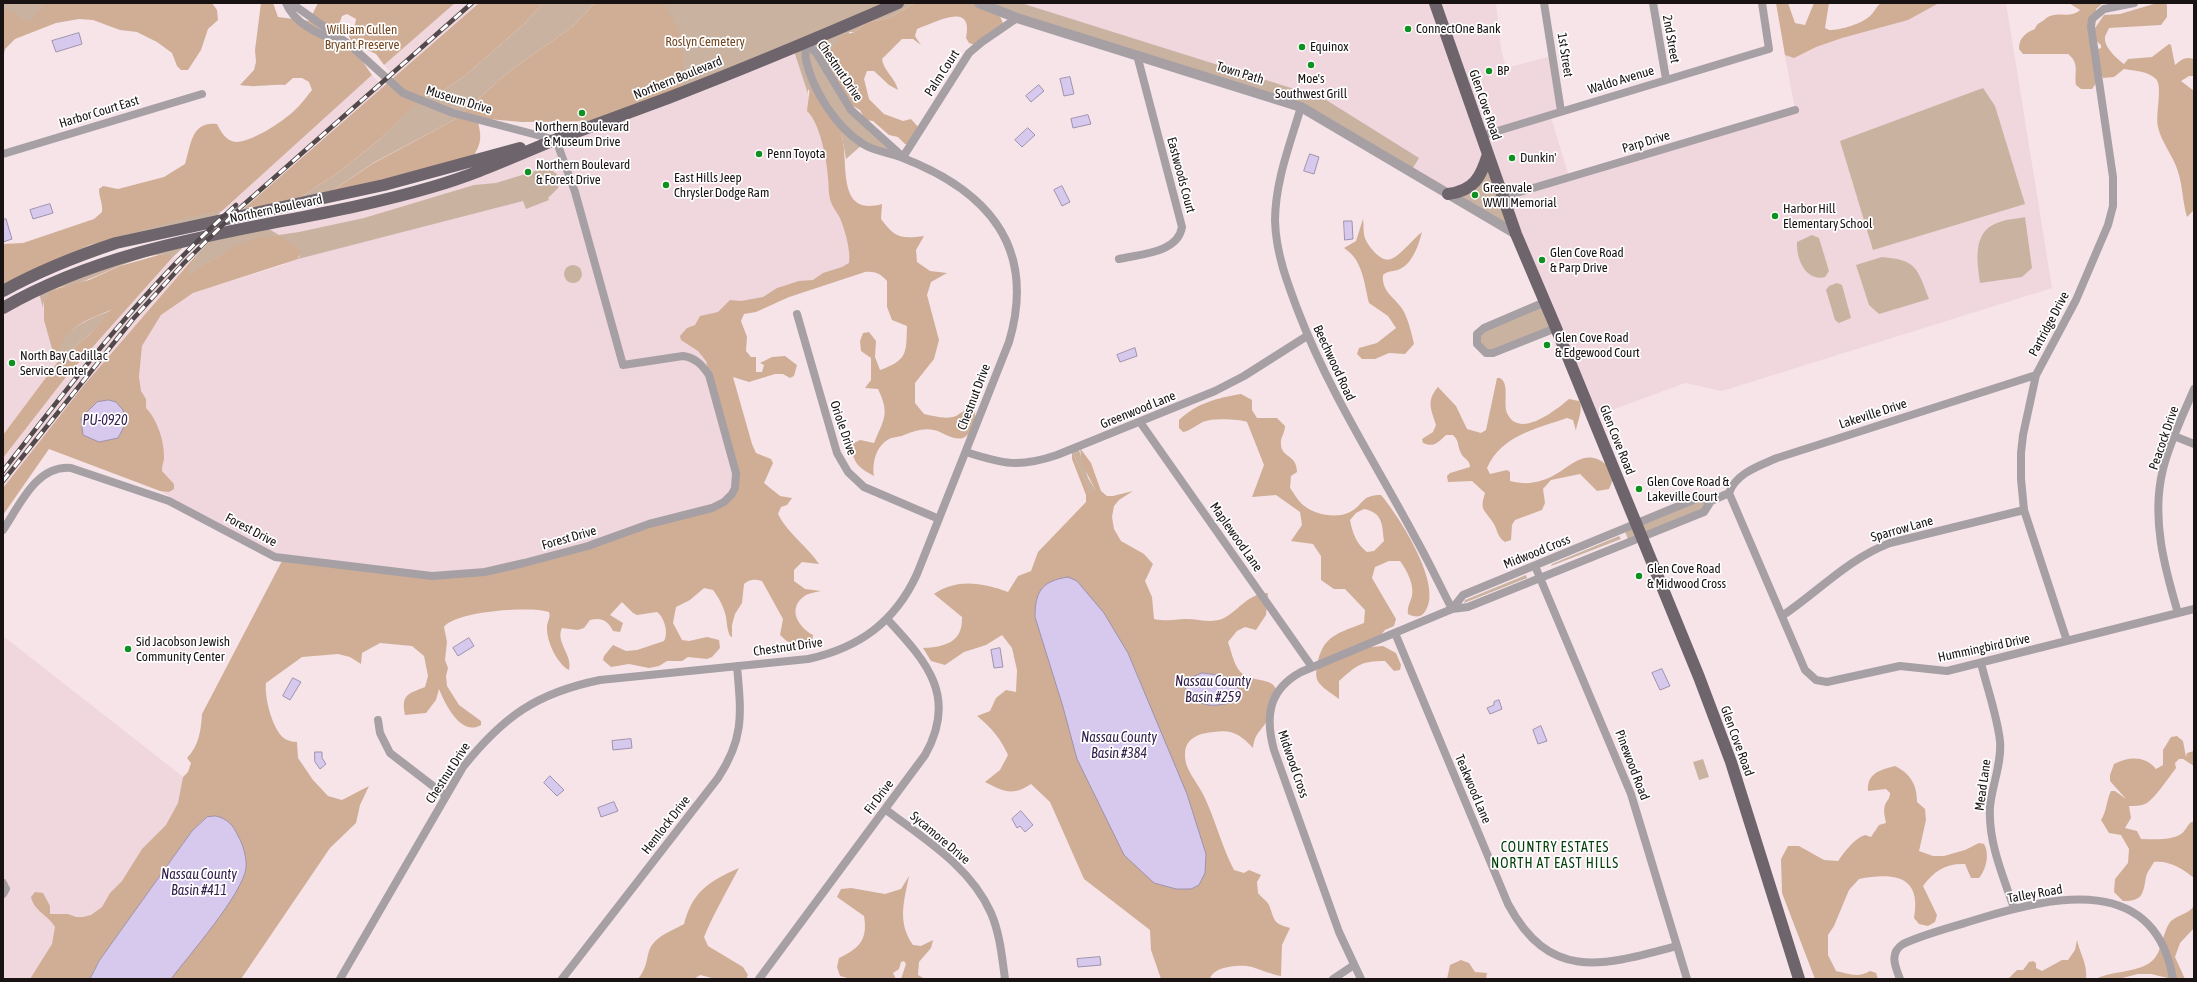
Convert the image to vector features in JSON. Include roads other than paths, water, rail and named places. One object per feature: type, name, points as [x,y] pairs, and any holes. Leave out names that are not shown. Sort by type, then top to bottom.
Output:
[{"type":"main road","name":"Northern Boulevard","points":[[3,308],[38,289],[116,259],[158,248],[394,198],[470,176],[556,140],[670,97],[898,3]]},
{"type":"main road","name":"Glen Cove Road","points":[[1435,3],[1516,234],[1699,677],[1739,786],[1799,979]]},
{"type":"main road","name":"Northern Boulevard","points":[[3,291],[31,276],[78,256],[116,243],[384,185],[472,160],[556,140]]},
{"type":"main road","points":[[1448,194],[1466,190],[1476,183],[1488,154]]},
{"type":"street","name":"Museum Drive","points":[[286,3],[295,17],[321,34],[350,45]]},
{"type":"street","name":"Museum Drive","points":[[291,3],[350,45],[369,61],[395,87],[425,103],[453,113],[556,140]]},
{"type":"street","name":"Town Path","points":[[979,3],[1017,18],[1301,107],[1516,234]]},
{"type":"street","name":"1st Street","points":[[1544,3],[1561,111]]},
{"type":"street","name":"2nd Street","points":[[1653,3],[1666,79]]},
{"type":"street","name":"Waldo Avenue","points":[[1481,136],[1769,49],[1762,3]]},
{"type":"street","name":"Partridge Drive","points":[[2067,641],[2024,510],[2020,479],[2022,435],[2036,375],[2076,300],[2108,225],[2113,206],[2113,177],[2091,27],[2093,16],[2104,8],[2134,3]]},
{"type":"street","name":"Palm Court","points":[[903,158],[969,53],[982,42],[1017,18]]},
{"type":"street","name":"Chestnut Drive","points":[[806,42],[817,54],[851,110],[903,158]]},
{"type":"street","name":"Chestnut Drive","points":[[340,979],[463,767],[485,739],[517,712],[550,694],[576,684],[600,680],[822,656],[848,647],[888,620],[911,587],[966,452],[1014,323],[1018,292],[1015,266],[1004,236],[980,203],[954,184],[903,158],[878,151],[863,144],[833,114],[810,75],[805,59],[806,42]]},
{"type":"street","name":"Eastwoods Court","points":[[1119,259],[1168,247],[1179,238],[1182,227],[1137,55]]},
{"type":"street","name":"Harbor Court East","points":[[3,154],[202,94]]},
{"type":"street","name":"Beechwood Road","points":[[1301,107],[1278,186],[1275,221],[1278,249],[1284,275],[1308,336],[1348,419],[1416,539],[1452,609]]},
{"type":"street","name":"Parp Drive","points":[[1502,197],[1795,110]]},
{"type":"street","name":"Forest Drive","points":[[3,530],[42,475],[57,468],[71,468],[169,501],[275,557],[432,576],[485,572],[524,563],[588,546],[649,524],[712,508],[724,502],[732,494],[735,488],[736,473],[709,375],[701,364],[690,357],[683,356],[623,365],[575,192],[556,140]]},
{"type":"street","points":[[1545,302],[1484,328],[1477,334],[1477,344],[1486,353],[1493,354],[1556,328]]},
{"type":"street","name":"Oriole Drive","points":[[798,314],[832,441],[842,463],[856,480],[864,486],[939,519]]},
{"type":"street","name":"Greenwood Lane","points":[[966,452],[1015,464],[1034,463],[1140,422],[1231,383],[1308,336]]},
{"type":"street","name":"Lakeville Drive","points":[[1729,493],[1736,481],[1744,474],[1777,458],[2036,375]]},
{"type":"street","name":"Peacock Drive","points":[[2178,612],[2164,564],[2160,532],[2159,506],[2163,470],[2174,436],[2194,389]]},
{"type":"street","name":"Maplewood Lane","points":[[1140,422],[1312,667]]},
{"type":"street","points":[[2174,436],[2194,444]]},
{"type":"street","points":[[1711,501],[1729,493]]},
{"type":"street","name":"Hummingbird Drive","points":[[1729,493],[1805,670],[1811,677],[1820,682],[1833,681],[1900,666],[1942,671],[1981,663],[2194,609]]},
{"type":"street","name":"Midwood Cross","points":[[1361,979],[1339,932],[1269,733],[1270,710],[1276,694],[1295,675],[1312,667],[1452,609],[1468,607],[1704,512],[1711,501],[1698,498],[1463,595],[1452,609]]},
{"type":"street","name":"Sparrow Lane","points":[[1782,616],[1803,602],[1847,565],[1871,550],[1904,539],[2024,510]]},
{"type":"street","name":"Pinewood Road","points":[[1535,566],[1632,794],[1687,979]]},
{"type":"street","name":"Fir Drive","points":[[759,979],[930,746],[938,727],[939,702],[937,688],[930,670],[913,646],[888,620]]},
{"type":"street","name":"Teakwood Lane","points":[[1395,633],[1508,904],[1517,923],[1527,935],[1539,948],[1561,960],[1590,966],[1610,964],[1677,946]]},
{"type":"street","name":"Mead Lane","points":[[1981,663],[2000,740],[2000,757],[1990,806],[1990,830],[1999,864],[2014,908]]},
{"type":"street","name":"Hemlock Drive","points":[[562,979],[718,778],[730,760],[736,745],[741,714],[737,666]]},
{"type":"street","points":[[378,720],[380,733],[390,753],[446,796]]},
{"type":"street","name":"Sycamore Drive","points":[[885,809],[953,862],[976,886],[991,914],[1001,948],[1004,979]]},
{"type":"street","points":[[3,883],[6,889],[3,894]]},
{"type":"street","name":"Talley Road","points":[[1900,979],[1894,956],[1895,950],[1903,944],[2014,908],[2072,900],[2113,902],[2124,906],[2144,919],[2157,933],[2166,952],[2173,979]]},
{"type":"street","points":[[1333,979],[1354,964]]},
{"type":"water","points":[[79,33],[82,44],[56,52],[52,41]]},
{"type":"water","points":[[1070,77],[1074,94],[1064,96],[1060,79]]},
{"type":"water","points":[[1039,85],[1044,91],[1031,102],[1026,96]]},
{"type":"water","points":[[1088,115],[1091,124],[1073,128],[1071,119]]},
{"type":"water","points":[[1028,128],[1035,135],[1022,147],[1015,140]]},
{"type":"water","points":[[1310,154],[1319,157],[1314,174],[1304,171]]},
{"type":"water","points":[[1062,186],[1070,202],[1062,206],[1054,190]]},
{"type":"water","points":[[50,204],[53,213],[33,219],[30,210]]},
{"type":"water","points":[[6,219],[12,239],[3,242],[3,220]]},
{"type":"water","points":[[1344,221],[1352,221],[1353,239],[1345,240]]},
{"type":"water","points":[[1135,348],[1137,356],[1120,362],[1117,355]]},
{"type":"water","name":"PU-0920","points":[[109,400],[116,402],[123,410],[126,423],[118,438],[99,442],[83,435],[81,418],[97,402]]},
{"type":"water","name":"Nassau County Basin #384","points":[[1068,577],[1077,581],[1104,613],[1128,653],[1187,794],[1206,854],[1205,873],[1199,885],[1191,889],[1176,889],[1154,883],[1124,855],[1077,759],[1063,707],[1035,617],[1036,600],[1042,589],[1052,581]]},
{"type":"water","points":[[469,638],[474,646],[458,656],[453,648]]},
{"type":"water","points":[[1000,648],[1003,667],[994,668],[991,650]]},
{"type":"water","points":[[1662,669],[1670,686],[1660,690],[1652,673]]},
{"type":"water","name":"Nassau County Basin #259","points":[[1202,673],[1224,677],[1233,683],[1241,692],[1235,702],[1219,705],[1207,705],[1196,700],[1185,688],[1188,679]]},
{"type":"water","points":[[293,678],[301,682],[290,700],[283,696]]},
{"type":"water","points":[[1499,700],[1502,709],[1490,714],[1487,708],[1494,705],[1494,702]]},
{"type":"water","points":[[1541,726],[1547,741],[1538,744],[1533,730]]},
{"type":"water","points":[[631,739],[632,748],[613,750],[612,741]]},
{"type":"water","points":[[315,752],[322,752],[322,758],[326,764],[320,769],[315,762]]},
{"type":"water","points":[[550,776],[564,790],[557,796],[544,783]]},
{"type":"water","points":[[614,802],[618,811],[601,817],[598,808]]},
{"type":"water","points":[[1021,811],[1033,825],[1025,832],[1020,826],[1017,828],[1012,819]]},
{"type":"water","name":"Nassau County Basin #411","points":[[216,816],[230,823],[240,839],[246,860],[246,868],[235,893],[214,925],[171,979],[90,979],[99,961],[192,831],[207,817]]},
{"type":"water","points":[[1100,957],[1101,965],[1078,967],[1077,959]]},
{"type":"railway","points":[[3,481],[133,319],[184,263],[241,207],[472,3]]},
{"type":"railway","points":[[3,471],[57,401],[114,332],[173,266],[236,205]]},
{"type":"place","name":"ConnectOne Bank","points":[[1408,29]]},
{"type":"place","name":"Equinox","points":[[1302,47]]},
{"type":"place","name":"Moe's Southwest Grill","points":[[1311,65]]},
{"type":"place","name":"BP","points":[[1489,71]]},
{"type":"place","name":"Northern Boulevard & Museum Drive","points":[[582,113]]},
{"type":"place","name":"Penn Toyota","points":[[759,154]]},
{"type":"place","name":"Dunkin'","points":[[1512,158]]},
{"type":"place","name":"Northern Boulevard & Forest Drive","points":[[528,172]]},
{"type":"place","name":"East Hills Jeep Chrysler Dodge Ram","points":[[666,185]]},
{"type":"place","name":"Greenvale WWII Memorial","points":[[1475,195]]},
{"type":"place","name":"Harbor Hill Elementary School","points":[[1775,216]]},
{"type":"place","name":"Glen Cove Road & Parp Drive","points":[[1542,260]]},
{"type":"place","name":"Glen Cove Road & Edgewood Court","points":[[1547,345]]},
{"type":"place","name":"North Bay Cadillac Service Center","points":[[12,363]]},
{"type":"place","name":"Glen Cove Road & Lakeville Court","points":[[1639,489]]},
{"type":"place","name":"Glen Cove Road & Midwood Cross","points":[[1639,576]]},
{"type":"place","name":"Sid Jacobson Jewish Community Center","points":[[128,649]]},
{"type":"district","name":"COUNTRY ESTATES NORTH AT EAST HILLS","points":[[1555,856]]},
{"type":"park label","name":"William Cullen Bryant Preserve","points":[[362,38]]},
{"type":"park label","name":"Roslyn Cemetery","points":[[705,42]]}]
